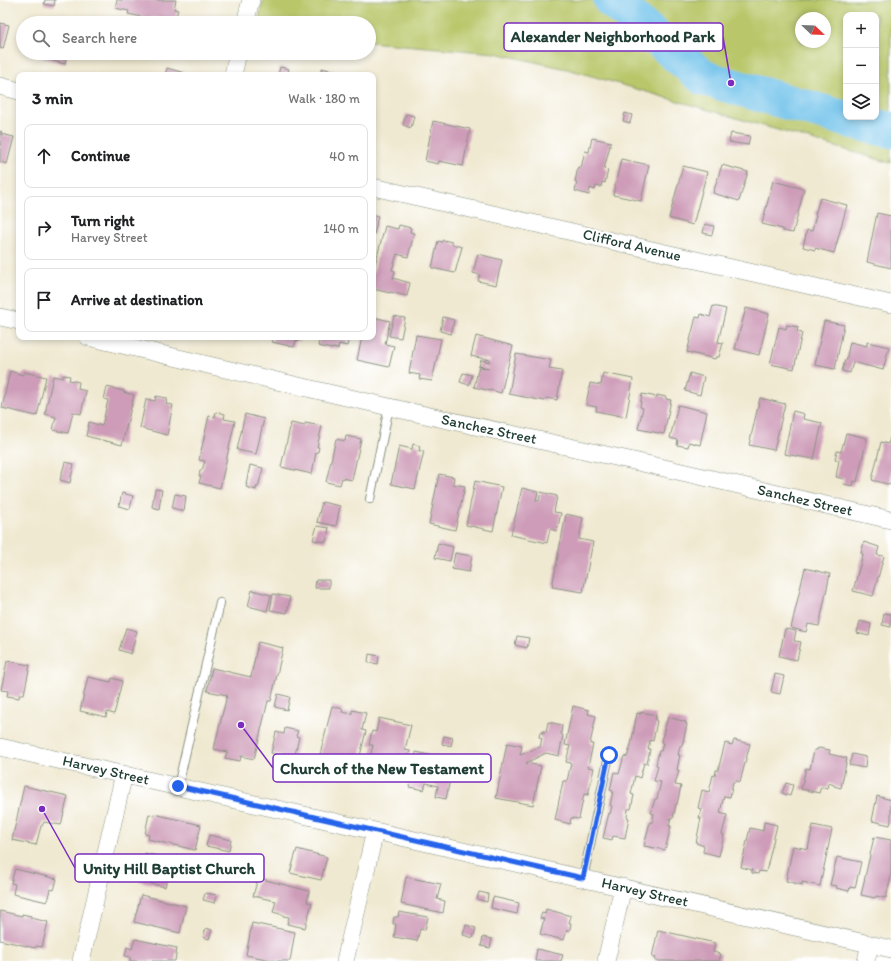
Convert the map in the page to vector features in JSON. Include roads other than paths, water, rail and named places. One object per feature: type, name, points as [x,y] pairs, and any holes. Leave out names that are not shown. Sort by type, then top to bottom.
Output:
[{"type":"street","points":[[247,16],[251,0]]},
{"type":"street","points":[[234,72],[236,60]]},
{"type":"street","points":[[0,86],[16,90]]},
{"type":"street","name":"Clifford Avenue","points":[[376,188],[891,304]]},
{"type":"street","points":[[0,316],[16,320]]},
{"type":"street","name":"Sanchez Street","points":[[101,340],[389,407],[891,520]]},
{"type":"street","name":"Harvey Street","points":[[0,747],[178,786],[891,949]]},
{"type":"street","points":[[81,961],[124,774]]},
{"type":"street","points":[[345,961],[375,831]]},
{"type":"street","points":[[606,961],[623,887]]},
{"type":"street","points":[[866,961],[870,944]]},
{"type":"lane","points":[[370,499],[389,407]]},
{"type":"lane","points":[[178,786],[220,603]]},
{"type":"lane","points":[[583,878],[609,755]]},
{"type":"waterway","points":[[611,0],[704,78],[863,124],[891,130]]},
{"type":"place","name":"Alexander Neighborhood Park","points":[[731,83]]},
{"type":"place","name":"Church of the New Testament","points":[[241,725]]},
{"type":"place","name":"Unity Hill Baptist Church","points":[[42,809]]}]
